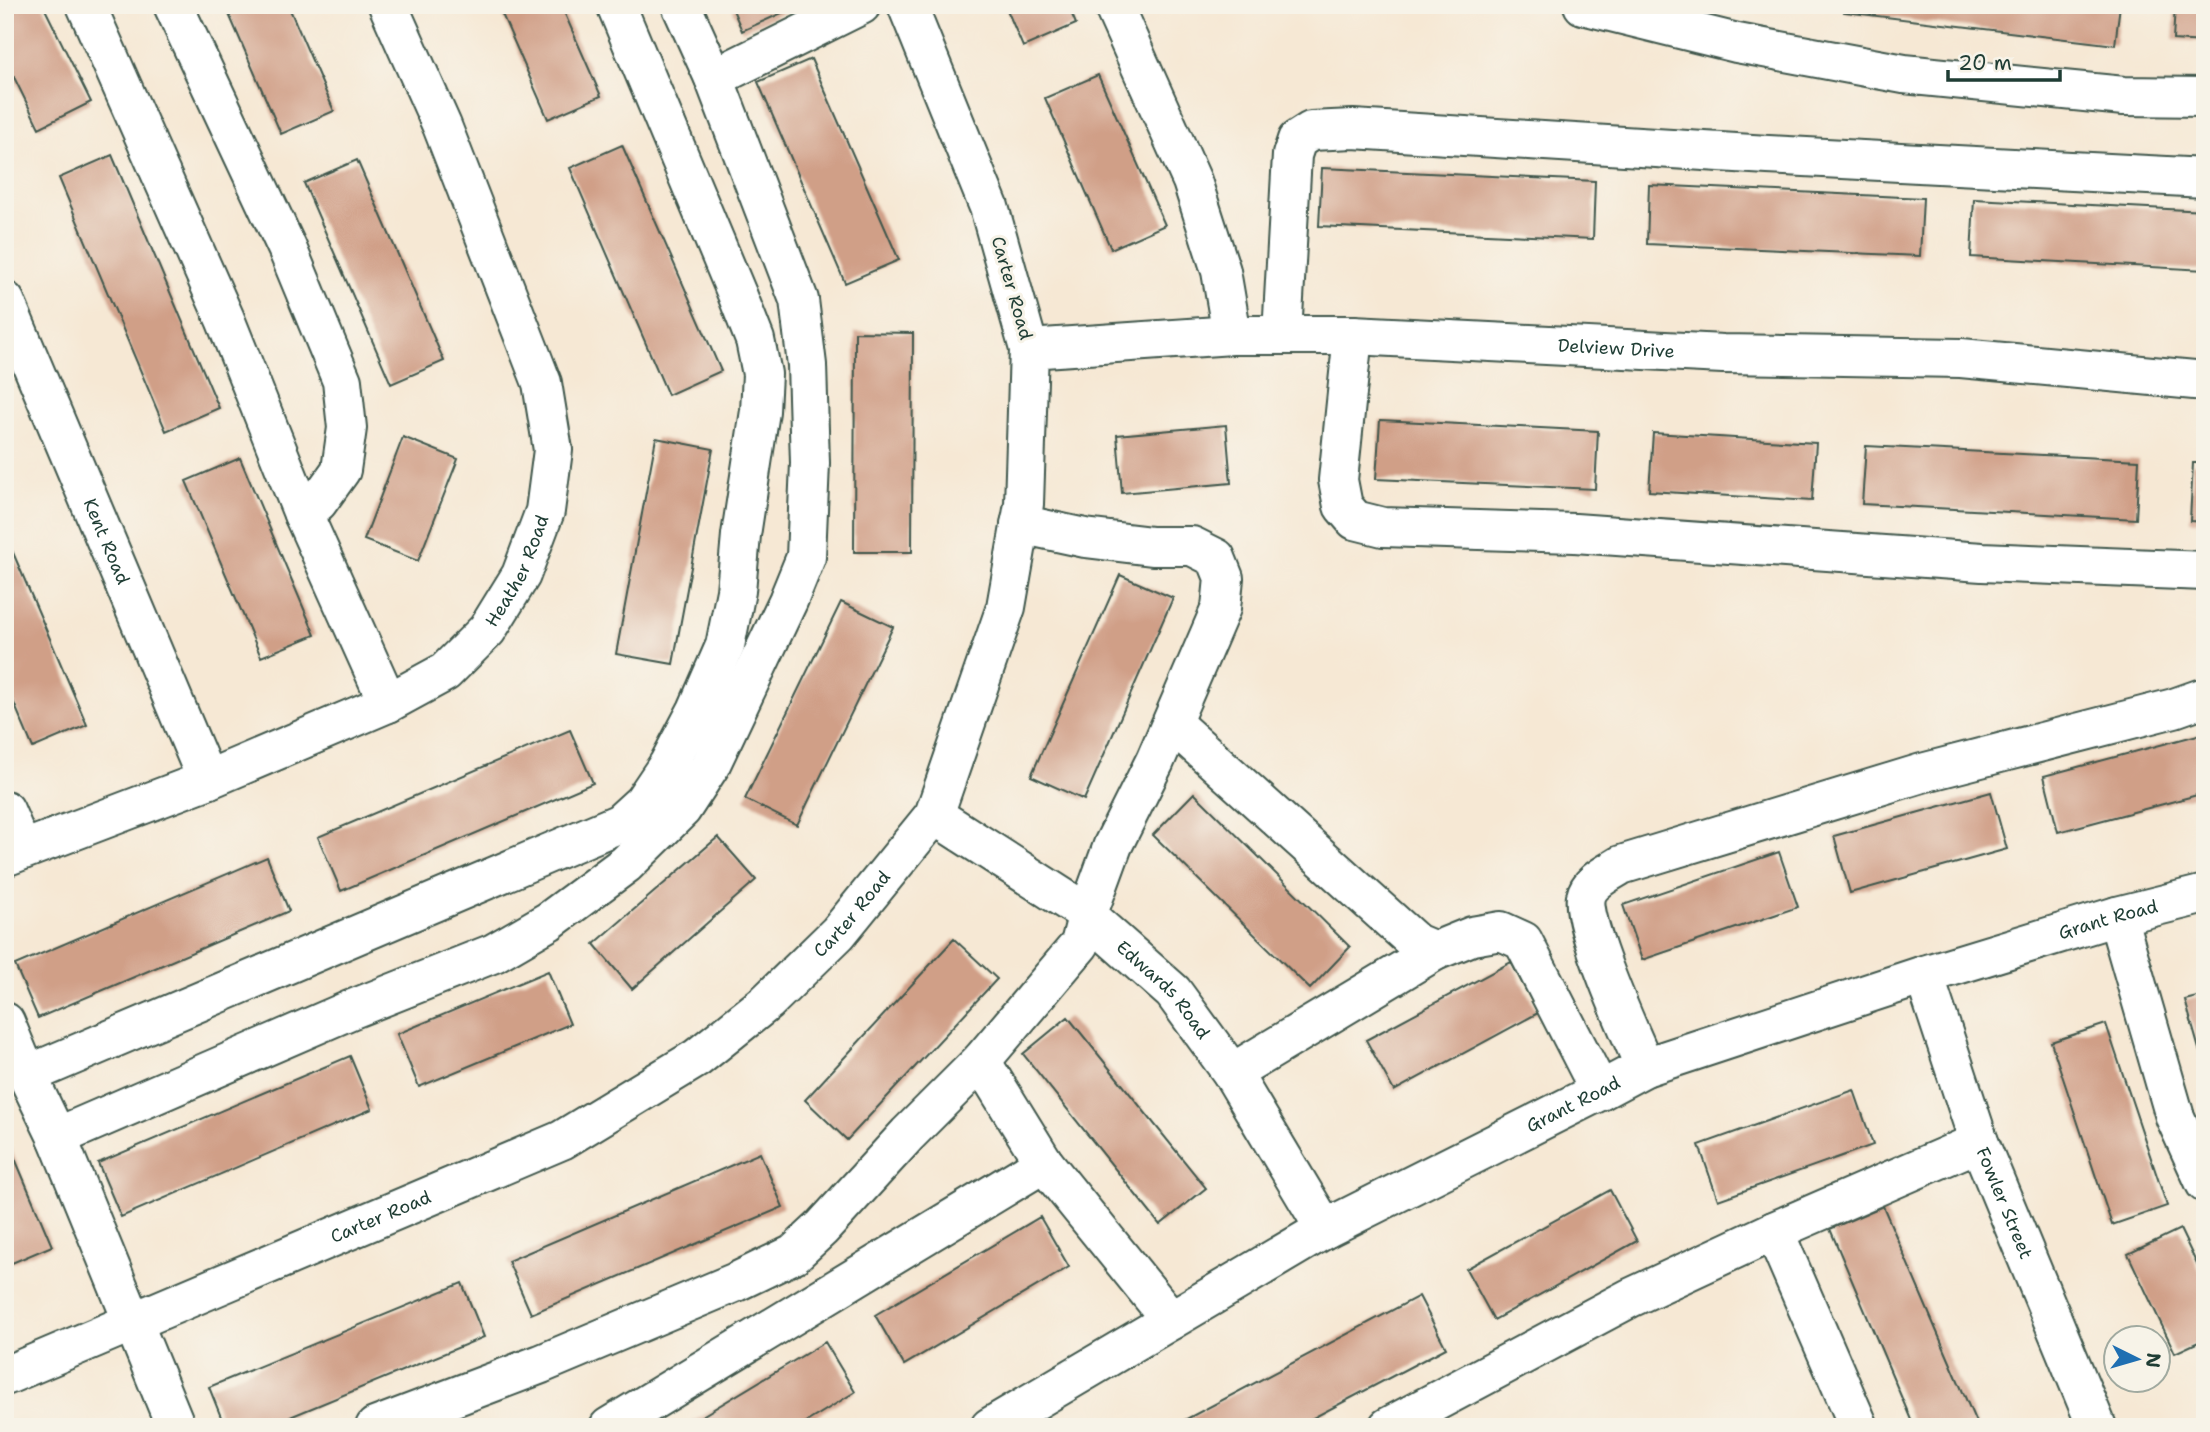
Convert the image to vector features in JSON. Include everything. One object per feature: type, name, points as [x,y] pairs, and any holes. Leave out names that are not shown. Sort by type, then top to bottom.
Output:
[{"type":"street","points":[[86,5],[225,319],[303,514],[388,703]]},
{"type":"street","points":[[173,5],[287,248],[342,381],[347,428],[341,470],[318,502],[303,514]]},
{"type":"street","name":"Heather Road","points":[[13,853],[208,780],[388,703],[445,672],[487,630],[522,575],[545,510],[553,450],[542,383],[442,125],[388,5]]},
{"type":"street","points":[[27,1075],[620,823],[643,802],[667,765],[691,721],[725,646],[736,591],[741,535],[760,411],[762,374],[755,341],[737,294],[616,5]]},
{"type":"street","points":[[57,1137],[350,1010],[494,953],[549,921],[626,864],[682,809],[710,766],[806,557],[810,463],[807,365],[799,300],[715,78],[681,5]]},
{"type":"street","points":[[715,78],[861,5]]},
{"type":"street","name":"Carter Road","points":[[5,1376],[562,1140],[697,1058],[768,1002],[838,933],[934,816],[1006,607],[1024,504],[1029,349],[989,207],[907,5]]},
{"type":"street","points":[[1113,5],[1192,181],[1221,271],[1232,335]]},
{"type":"street","points":[[1583,5],[1737,43],[1904,74],[2124,96],[2205,97]]},
{"type":"street","points":[[1282,335],[1292,155],[1297,140],[1311,131],[1353,129],[1796,157],[2205,178]]},
{"type":"street","name":"Kent Road","points":[[5,301],[208,780]]},
{"type":"street","name":"Delview Drive","points":[[1029,349],[1232,335],[1353,335],[1723,354],[1961,358],[2205,381]]},
{"type":"street","points":[[1353,335],[1338,480],[1343,506],[1355,520],[1383,527],[1575,533],[1982,562],[2205,571]]},
{"type":"street","points":[[375,1427],[541,1364],[794,1254],[981,1061],[1080,944],[1087,916],[1113,845],[1172,723],[1221,608],[1224,578],[1216,558],[1192,546],[1152,546],[1085,538],[1020,524]]},
{"type":"street","points":[[1645,1067],[1622,1014],[1589,922],[1586,897],[1595,881],[1621,865],[1896,781],[2174,708],[2205,697]]},
{"type":"street","points":[[1172,723],[1416,943],[1435,951]]},
{"type":"street","points":[[5,810],[13,853]]},
{"type":"street","name":"Edwards Road","points":[[934,816],[1077,906],[1173,992],[1233,1073],[1325,1229]]},
{"type":"street","name":"Grant Road","points":[[990,1427],[1325,1229],[1645,1067],[1924,975],[2117,916],[2205,894]]},
{"type":"street","points":[[2117,916],[2190,1113],[2205,1183]]},
{"type":"street","points":[[1233,1073],[1435,951],[1472,936],[1501,931],[1523,941],[1600,1091]]},
{"type":"street","name":"Fowler Street","points":[[1924,975],[1979,1142],[2097,1427]]},
{"type":"street","points":[[5,1022],[57,1137],[176,1427]]},
{"type":"street","points":[[981,1061],[1044,1163],[1171,1320]]},
{"type":"street","points":[[1388,1427],[1630,1298],[1774,1231],[1979,1142]]},
{"type":"street","points":[[609,1427],[1044,1163]]},
{"type":"street","points":[[1774,1231],[1859,1427]]},
{"type":"building","points":[[5,5],[43,5],[91,102],[39,128],[5,59]]},
{"type":"building","points":[[225,5],[288,5],[334,111],[281,134]]},
{"type":"building","points":[[498,5],[561,5],[601,96],[548,119]]},
{"type":"building","points":[[731,5],[794,5],[795,7],[742,31]]},
{"type":"building","points":[[1005,5],[1068,5],[1076,24],[1023,47]]},
{"type":"building","points":[[1845,5],[2120,5],[2115,45],[1844,12]]},
{"type":"building","points":[[2175,5],[2205,5],[2205,42],[2173,40]]},
{"type":"building","points":[[811,59],[899,260],[845,283],[758,82]]},
{"type":"building","points":[[1098,75],[1165,225],[1111,249],[1045,98]]},
{"type":"building","points":[[622,145],[721,371],[668,395],[570,168]]},
{"type":"building","points":[[112,155],[219,408],[166,431],[59,178]]},
{"type":"building","points":[[357,160],[444,361],[391,384],[304,183]]},
{"type":"building","points":[[1322,168],[1595,181],[1593,239],[1319,226]]},
{"type":"building","points":[[1649,185],[1923,198],[1920,256],[1647,244]]},
{"type":"building","points":[[1974,199],[2205,211],[2205,270],[1971,257]]},
{"type":"building","points":[[855,332],[913,333],[912,552],[854,552]]},
{"type":"building","points":[[1380,420],[1598,431],[1595,489],[1376,479]]},
{"type":"building","points":[[1226,425],[1231,483],[1122,493],[1117,435]]},
{"type":"building","points":[[1653,433],[1816,443],[1812,501],[1649,491]]},
{"type":"building","points":[[403,437],[458,459],[418,561],[364,540]]},
{"type":"building","points":[[656,438],[713,449],[673,664],[616,654]]},
{"type":"building","points":[[1866,446],[2139,460],[2136,519],[1862,504]]},
{"type":"building","points":[[240,458],[315,635],[261,657],[186,481]]},
{"type":"building","points":[[2193,463],[2205,463],[2205,522],[2190,521]]},
{"type":"building","points":[[5,534],[87,725],[33,748],[5,682]]},
{"type":"building","points":[[1120,575],[1173,598],[1084,800],[1031,776]]},
{"type":"building","points":[[841,602],[893,627],[797,825],[745,799]]},
{"type":"building","points":[[570,730],[593,783],[341,891],[318,837]]},
{"type":"building","points":[[2205,733],[2205,793],[2058,832],[2044,776]]},
{"type":"building","points":[[1991,792],[2007,849],[1850,893],[1834,836]]},
{"type":"building","points":[[1194,793],[1350,947],[1310,989],[1153,835]]},
{"type":"building","points":[[718,837],[756,880],[632,989],[594,944]]},
{"type":"building","points":[[1779,852],[1798,907],[1642,960],[1623,905]]},
{"type":"building","points":[[267,857],[289,911],[38,1018],[15,965]]},
{"type":"building","points":[[954,939],[997,979],[847,1140],[805,1100]]},
{"type":"building","points":[[1511,962],[1538,1013],[1394,1091],[1366,1040]]},
{"type":"building","points":[[548,971],[570,1024],[419,1087],[397,1034]]},
{"type":"building","points":[[2205,995],[2205,1055],[2201,1056],[2185,1000]]},
{"type":"building","points":[[1068,1017],[1206,1188],[1160,1225],[1023,1054]]},
{"type":"building","points":[[2106,1024],[2167,1206],[2112,1225],[2051,1042]]},
{"type":"building","points":[[350,1056],[372,1109],[121,1217],[98,1163]]},
{"type":"building","points":[[1854,1090],[1873,1145],[1718,1200],[1699,1145]]},
{"type":"building","points":[[5,1135],[52,1246],[5,1266]]},
{"type":"building","points":[[760,1153],[783,1207],[531,1314],[508,1261]]},
{"type":"building","points":[[1610,1190],[1637,1241],[1494,1320],[1466,1269]]},
{"type":"building","points":[[1883,1206],[1978,1427],[1914,1427],[1830,1229]]},
{"type":"building","points":[[1040,1217],[1069,1267],[904,1365],[875,1315]]},
{"type":"building","points":[[2180,1229],[2205,1281],[2205,1339],[2175,1353],[2172,1347],[2172,1324],[2161,1324],[2128,1254]]},
{"type":"building","points":[[462,1283],[484,1337],[266,1427],[225,1427],[209,1387]]},
{"type":"building","points":[[1419,1296],[1446,1348],[1296,1427],[1178,1427],[1177,1424]]},
{"type":"building","points":[[825,1342],[855,1392],[808,1421],[798,1427],[684,1427]]}]
